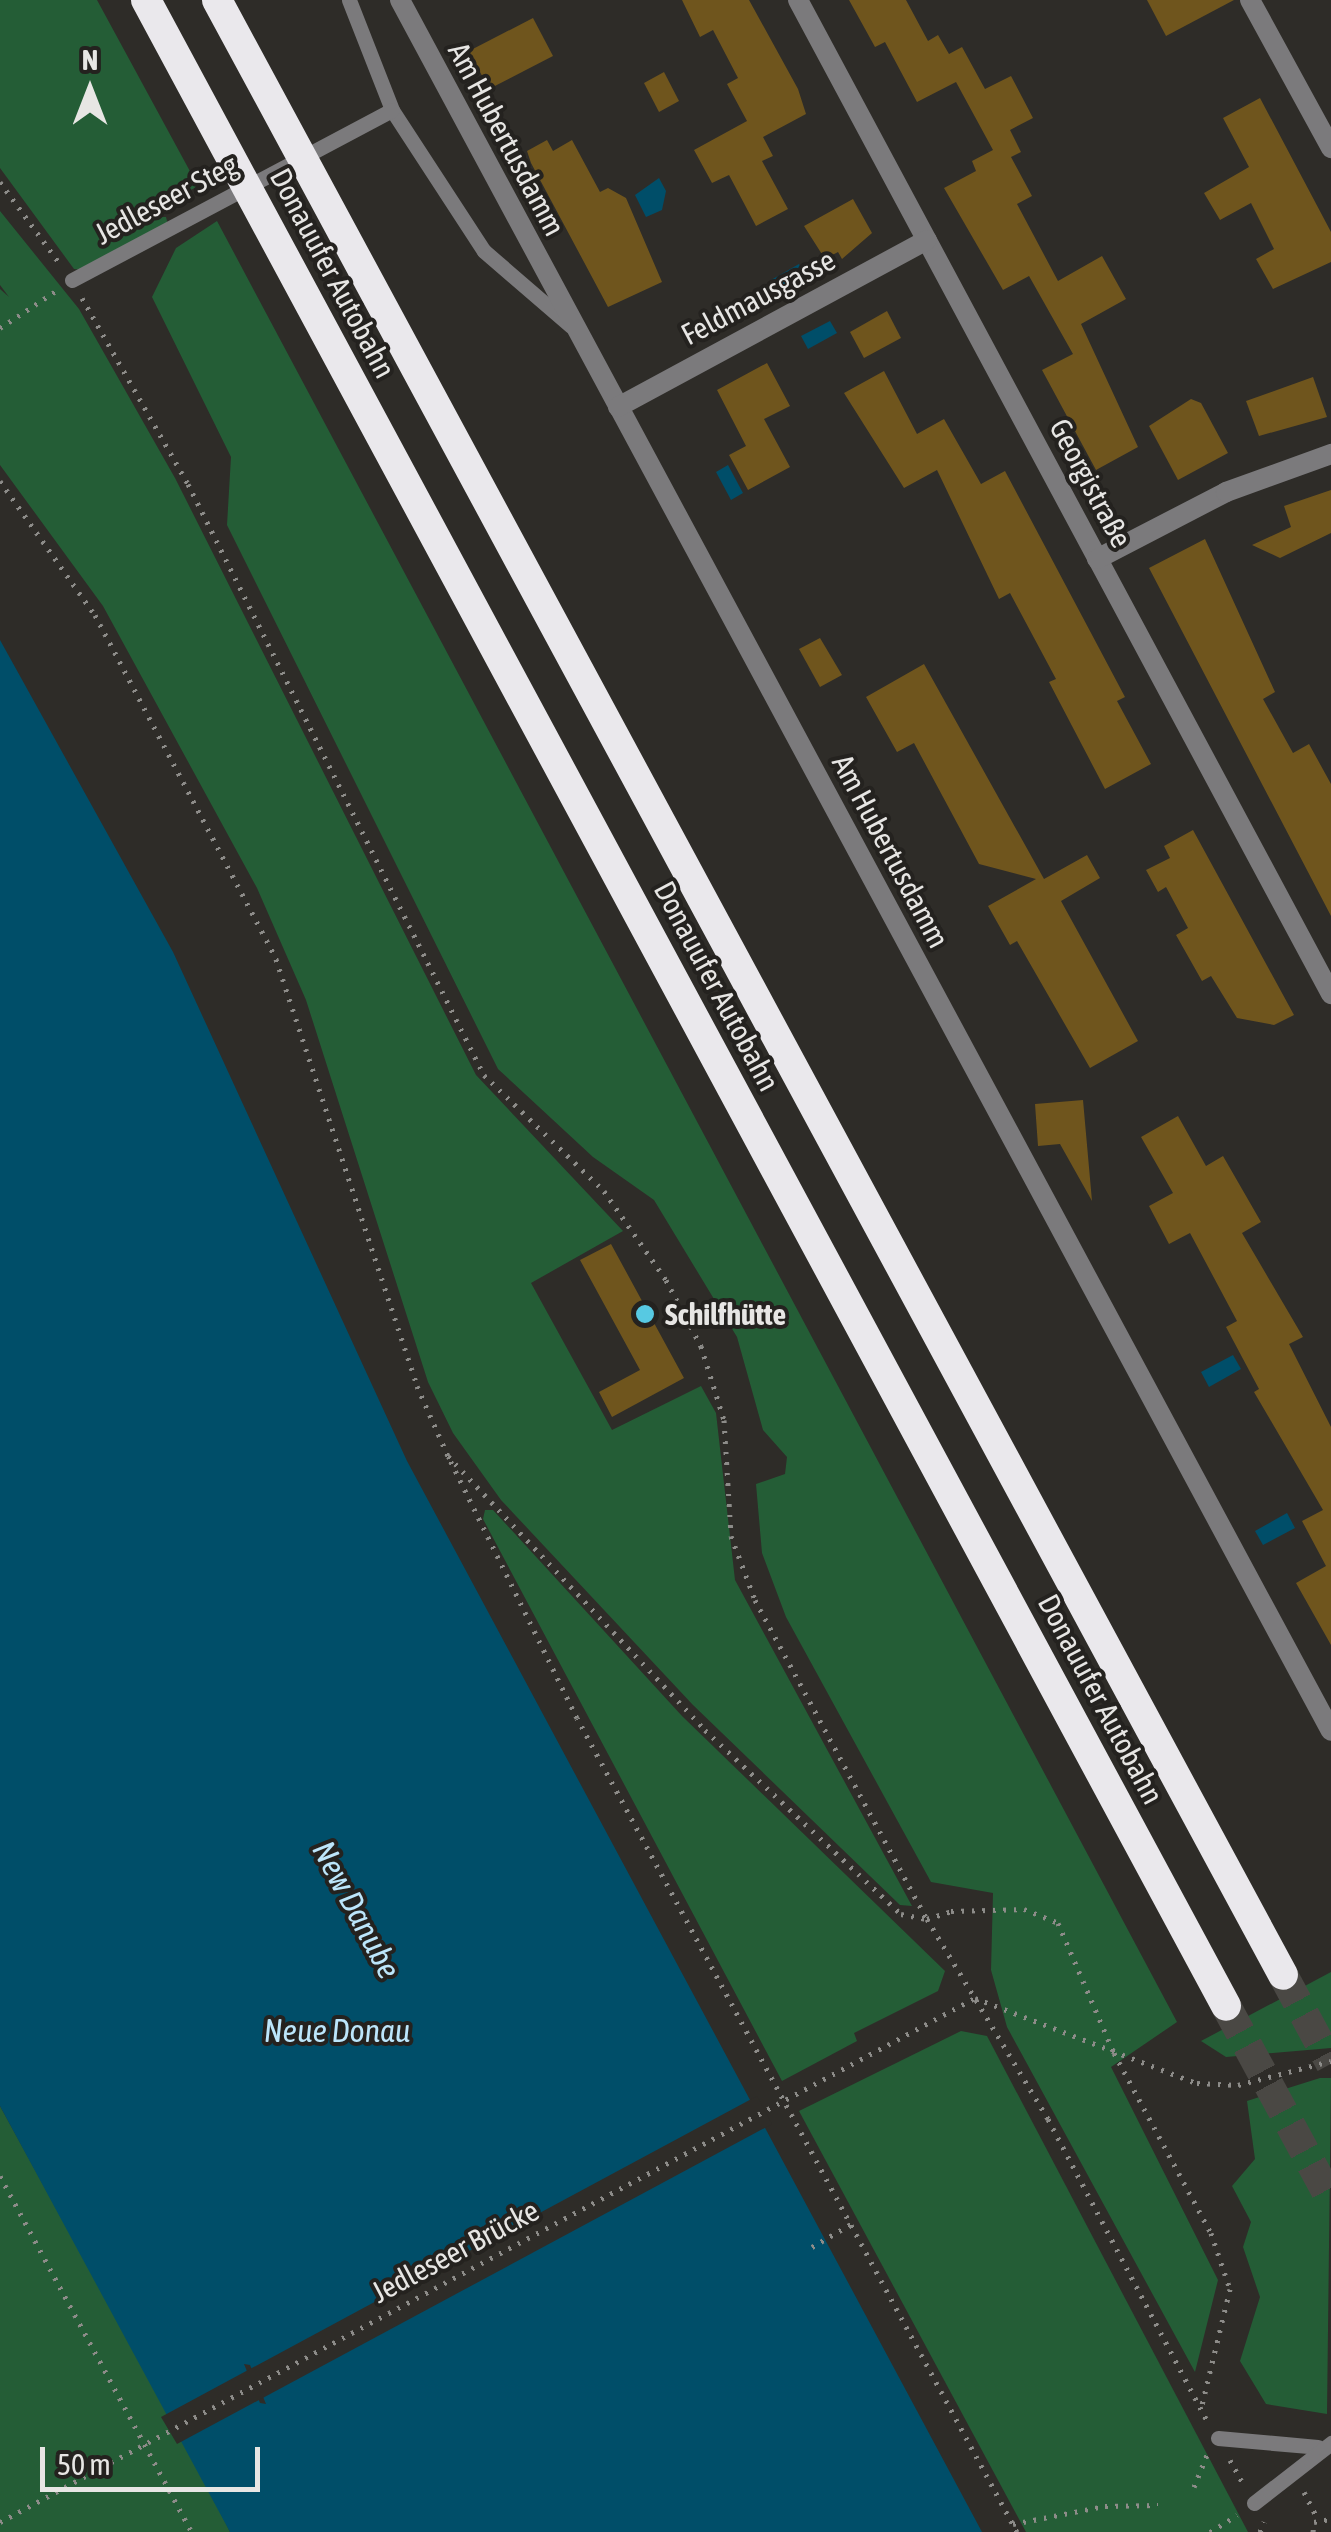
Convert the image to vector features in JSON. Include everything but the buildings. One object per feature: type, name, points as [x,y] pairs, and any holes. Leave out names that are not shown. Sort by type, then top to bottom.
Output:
[{"type":"highway","name":"Donauufer Autobahn","points":[[146,0],[1226,2006]]},
{"type":"highway","name":"Donauufer Autobahn","points":[[217,0],[1283,1976]]},
{"type":"street","name":"Am Hubertusdamm","points":[[400,0],[1331,1731]]},
{"type":"street","name":"Georgistraße","points":[[798,0],[1331,994]]},
{"type":"street","points":[[1250,0],[1331,148]]},
{"type":"street","name":"Feldmausgasse","points":[[618,406],[927,240]]},
{"type":"street","points":[[1098,559],[1226,492],[1331,454]]},
{"type":"lane","points":[[349,0],[392,110],[484,251],[574,328]]},
{"type":"lane","name":"Jedleseer Steg","points":[[72,280],[392,110]]},
{"type":"lane","points":[[1218,2438],[1324,2445]]},
{"type":"lane","points":[[1254,2503],[1294,2474],[1324,2445]]},
{"type":"path","points":[[0,182],[72,280],[188,484],[484,1075],[604,1191],[666,1280],[701,1346],[724,1420],[731,1536],[755,1600],[927,1919],[1048,2119],[1269,2532]]},
{"type":"path","points":[[0,328],[72,280]]},
{"type":"path","points":[[0,482],[95,615],[276,960],[417,1386],[448,1456],[577,1718],[1017,2532]]},
{"type":"path","points":[[448,1456],[705,1730],[901,1914],[927,1919],[951,1911],[1024,1909],[1058,1923],[1114,2052],[1210,2233],[1230,2289],[1201,2409]]},
{"type":"path","points":[[974,1998],[1197,2082],[1238,2085],[1331,2060]]},
{"type":"path","name":"Jedleseer Brücke","points":[[0,2522],[974,1998]]},
{"type":"path","points":[[0,2176],[192,2532]]},
{"type":"path","points":[[812,2247],[851,2224]]},
{"type":"path","points":[[1194,2487],[1218,2438]]},
{"type":"path","points":[[1294,2474],[1318,2520]]},
{"type":"path","points":[[1210,2532],[1254,2503]]},
{"type":"path","points":[[1013,2524],[1105,2506],[1158,2505]]},
{"type":"path","points":[[1318,2520],[1331,2519]]},
{"type":"path","points":[[1313,2532],[1318,2520]]},
{"type":"path","points":[[1260,2532],[1264,2522]]},
{"type":"green space","points":[[0,0],[97,0],[198,186],[143,217],[166,217],[168,225],[83,270],[74,269],[0,168]]},
{"type":"green space","points":[[0,211],[79,309],[175,478],[476,1075],[623,1231],[531,1283],[612,1430],[701,1386],[716,1413],[735,1580],[912,1906],[900,1905],[693,1705],[501,1500],[453,1433],[428,1382],[306,1000],[257,888],[103,606],[0,465],[0,289],[9,297],[0,285]]},
{"type":"green space","points":[[217,221],[1177,2022],[1111,2067],[1218,2280],[1195,2372],[1007,2027],[991,1970],[993,1893],[931,1882],[786,1617],[762,1553],[756,1484],[785,1474],[787,1457],[763,1430],[737,1337],[654,1200],[593,1157],[498,1069],[227,525],[231,457],[152,297],[176,248]]},
{"type":"green space","points":[[485,1510],[493,1510],[682,1716],[945,1971],[938,1991],[854,2033],[857,2041],[782,2081],[483,1519]]},
{"type":"green space","points":[[1331,1972],[1331,2048],[1226,2057],[1201,2041]]},
{"type":"green space","points":[[961,2031],[987,2036],[1248,2532],[1026,2532],[799,2111]]},
{"type":"green space","points":[[1331,2078],[1327,2414],[1266,2404],[1240,2361],[1260,2297],[1243,2247],[1251,2222],[1232,2186],[1255,2159],[1247,2101]]},
{"type":"green space","points":[[0,2106],[201,2473],[230,2532],[0,2532]]},
{"type":"water","points":[[659,178],[666,191],[662,210],[646,217],[635,195]]},
{"type":"water","points":[[799,264],[806,276],[778,293],[771,280]]},
{"type":"water","points":[[830,321],[837,333],[808,349],[801,336]]},
{"type":"water","points":[[728,465],[743,493],[731,500],[716,472]]},
{"type":"water","name":"Neue Donau","points":[[0,640],[173,952],[407,1461],[982,2532],[230,2532],[0,2106]],"holes":[[[244,2364],[250,2365],[266,2404],[260,2403]]]},
{"type":"water","points":[[1233,1355],[1241,1369],[1209,1387],[1201,1372]]},
{"type":"water","points":[[1287,1513],[1295,1528],[1263,1545],[1255,1531]]},
{"type":"pier","points":[[757,2096],[772,2124],[177,2444],[161,2417]]},
{"type":"tunnel","points":[[1283,1975],[1331,2064]]},
{"type":"tunnel","points":[[1226,2006],[1331,2200]]},
{"type":"place","name":"Schilfhütte","points":[[645,1314]]},
{"type":"water label","name":"New Danube","points":[[356,1910]]}]
